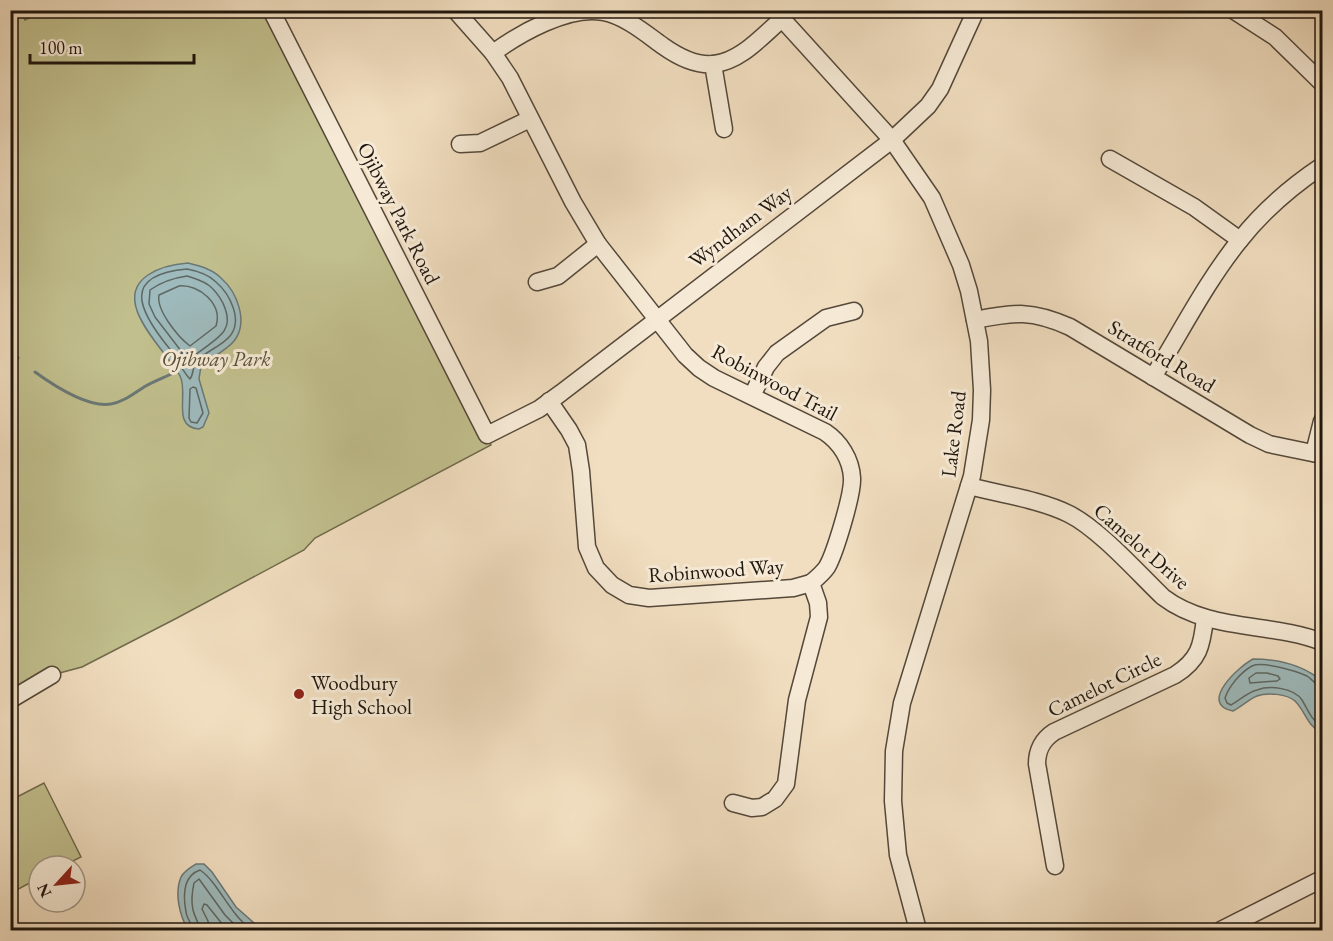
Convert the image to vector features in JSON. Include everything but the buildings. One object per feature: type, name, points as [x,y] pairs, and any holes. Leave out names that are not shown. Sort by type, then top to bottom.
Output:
[{"type":"street","name":"Ojibway Park Road","points":[[271,10],[487,435]]},
{"type":"street","name":"Robinwood Trail","points":[[455,10],[493,53],[510,78],[583,221],[598,244],[685,355],[695,366],[717,380],[828,434],[842,448],[849,464],[852,488],[831,558],[824,572],[811,583]]},
{"type":"street","points":[[1233,10],[1275,37],[1323,83]]},
{"type":"street","points":[[493,53],[505,44],[562,16],[602,11],[623,19],[678,56],[696,62],[713,64],[736,57],[778,15]]},
{"type":"street","name":"Wyndham Way","points":[[487,435],[539,409],[892,140],[928,106],[940,89],[969,12]]},
{"type":"street","name":"Lake Road","points":[[778,15],[892,140],[918,176],[942,219],[961,266],[975,320],[982,390],[978,448],[969,486],[905,694],[895,742],[892,801],[895,831],[903,875],[917,923],[926,930]]},
{"type":"street","points":[[713,64],[724,129]]},
{"type":"street","points":[[460,144],[480,143],[530,119]]},
{"type":"street","points":[[1110,159],[1194,207],[1240,240]]},
{"type":"street","points":[[1153,377],[1240,240],[1285,194],[1323,166]]},
{"type":"street","points":[[537,282],[558,276],[598,244]]},
{"type":"street","points":[[752,396],[765,370],[777,353],[826,318],[854,311]]},
{"type":"street","name":"Stratford Road","points":[[975,320],[1017,313],[1034,314],[1052,319],[1250,435],[1269,444],[1318,454]]},
{"type":"street","name":"Robinwood Way","points":[[549,401],[577,445],[587,547],[596,568],[612,585],[634,597],[660,598],[794,588],[811,583]]},
{"type":"street","points":[[1318,454],[1323,421]]},
{"type":"street","name":"Camelot Drive","points":[[969,486],[1069,514],[1092,530],[1175,607],[1205,618],[1323,642]]},
{"type":"street","points":[[733,803],[752,808],[762,807],[775,799],[786,784],[798,692],[819,617],[818,603],[811,583]]},
{"type":"street","name":"Camelot Circle","points":[[1055,866],[1037,764],[1039,749],[1054,732],[1186,668],[1194,660],[1200,648],[1205,618]]},
{"type":"street","points":[[10,700],[52,675]]},
{"type":"street","points":[[1221,930],[1323,879]]},
{"type":"green space","name":"Ojibway Park","points":[[45,10],[271,11],[491,445],[315,538],[304,550],[177,618],[82,667],[52,675],[11,700],[11,11],[20,11],[25,20]]},
{"type":"green space","points":[[44,783],[80,854],[27,854],[27,884],[11,893],[11,800]]},
{"type":"water","points":[[188,263],[210,270],[227,284],[236,299],[241,316],[241,325],[234,341],[201,366],[199,379],[209,413],[203,427],[199,429],[185,422],[180,376],[144,325],[137,312],[135,298],[138,286],[148,275],[167,266]]},
{"type":"water","points":[[1253,659],[1290,664],[1315,675],[1322,681],[1322,733],[1313,727],[1295,701],[1282,695],[1257,696],[1233,711],[1223,707],[1219,701],[1224,685]]},
{"type":"water","points":[[196,864],[204,864],[212,872],[236,907],[262,930],[188,930],[180,912],[178,890],[182,875]]},
{"type":"waterway","points":[[10,355],[18,358]]},
{"type":"waterway","points":[[35,372],[81,399],[92,403],[111,404],[177,371]]},
{"type":"place","name":"Woodbury High School","points":[[299,694]]}]
